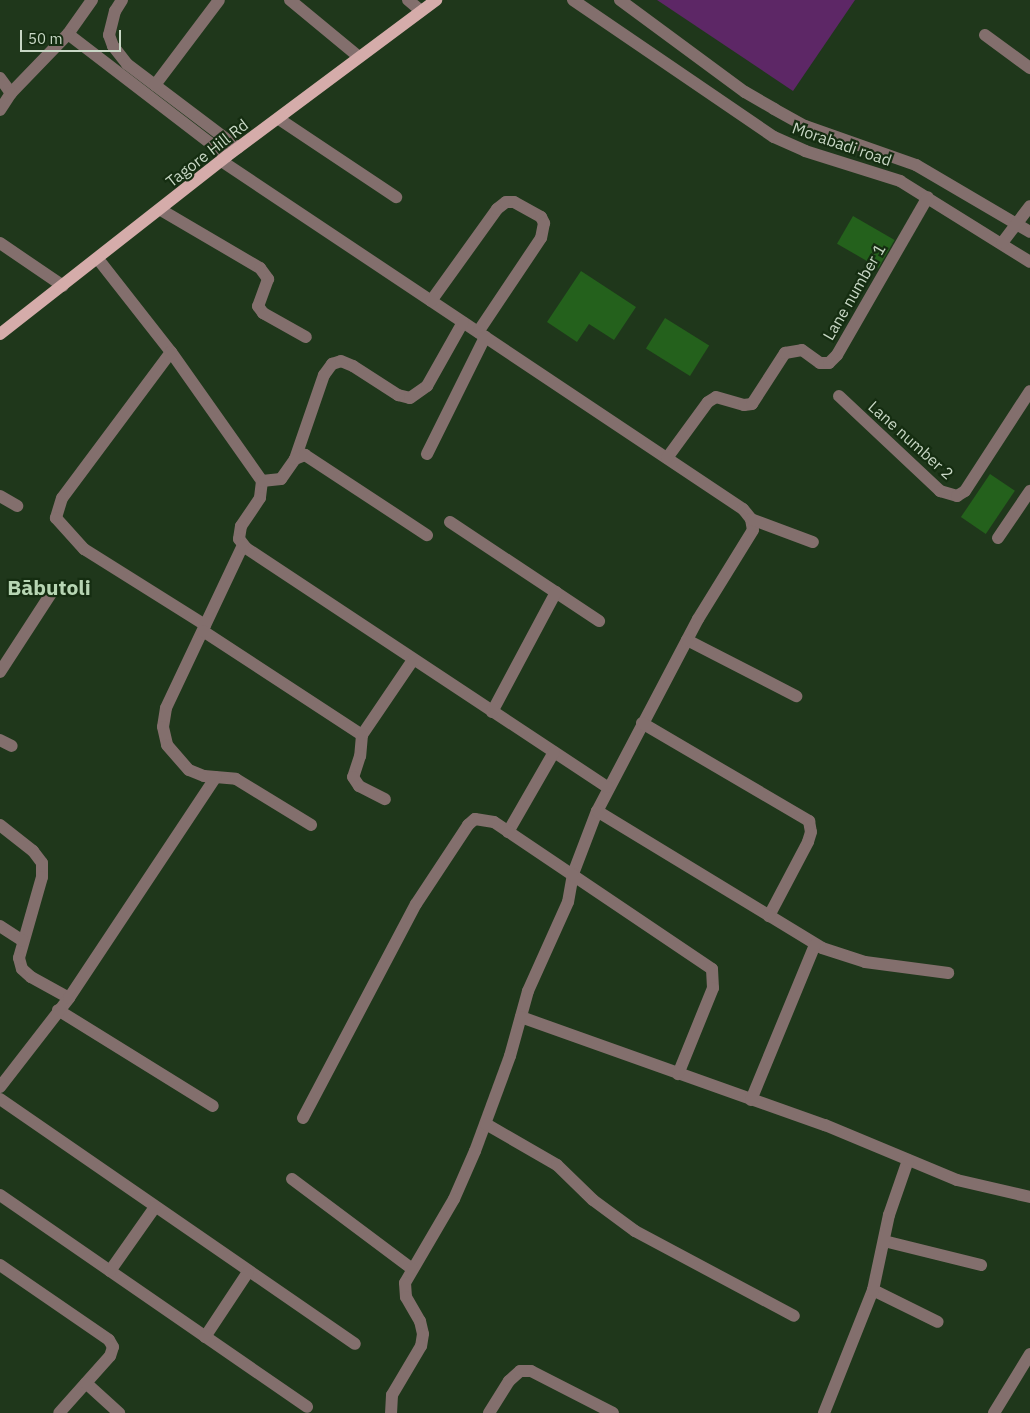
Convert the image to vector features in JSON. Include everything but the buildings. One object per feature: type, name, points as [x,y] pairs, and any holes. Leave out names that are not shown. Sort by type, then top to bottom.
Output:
[{"type":"main road","name":"Tagore Hill Rd","points":[[0,334],[238,148],[436,0]]},
{"type":"street","points":[[0,110],[11,93],[68,34],[92,0]]},
{"type":"street","points":[[122,0],[115,11],[109,35],[113,46],[127,64],[238,148]]},
{"type":"street","points":[[155,85],[219,0]]},
{"type":"street","points":[[290,0],[359,57]]},
{"type":"street","points":[[408,0],[421,10]]},
{"type":"street","name":"Morabadi road","points":[[573,0],[774,137],[805,151],[900,181],[1030,262]]},
{"type":"street","name":"Morabadi road","points":[[620,0],[745,92],[774,110],[805,126],[916,165],[1030,232]]},
{"type":"street","points":[[68,34],[225,159],[481,335],[743,509],[751,519],[753,530],[748,542],[687,640],[597,811],[573,874],[568,902],[528,990],[486,1124],[454,1199],[411,1268],[405,1283],[406,1297],[420,1321],[423,1334],[421,1346],[392,1395],[391,1413]]},
{"type":"street","points":[[985,35],[1030,68]]},
{"type":"street","points":[[0,78],[11,93]]},
{"type":"street","points":[[279,119],[396,197]]},
{"type":"street","name":"Lane number 1","points":[[667,458],[708,402],[716,397],[744,405],[752,404],[785,353],[802,350],[820,363],[829,363],[837,355],[928,197]]},
{"type":"street","points":[[427,454],[481,335],[541,238],[544,223],[541,217],[514,202],[506,202],[497,209],[431,301]]},
{"type":"street","points":[[1002,244],[1030,206]]},
{"type":"street","points":[[161,210],[260,268],[268,279],[258,306],[263,312],[306,336]]},
{"type":"street","points":[[0,243],[63,286]]},
{"type":"street","points":[[98,259],[171,352],[262,481],[260,498],[241,526],[240,539],[243,545],[413,660],[608,787]]},
{"type":"street","points":[[262,481],[281,479],[295,459],[324,375],[332,364],[340,361],[353,366],[398,395],[410,398],[427,386],[463,322]]},
{"type":"street","points":[[171,352],[62,498],[56,518],[84,549],[294,687],[362,735]]},
{"type":"street","name":"Lane number 2","points":[[839,396],[940,491],[957,496],[965,491],[1030,391]]},
{"type":"street","points":[[295,459],[305,455],[314,459],[427,534]]},
{"type":"street","points":[[998,538],[1030,491]]},
{"type":"street","points":[[0,496],[17,506]]},
{"type":"street","points":[[751,519],[813,542]]},
{"type":"street","points":[[450,522],[600,621]]},
{"type":"street","points":[[243,545],[166,708],[163,726],[166,745],[189,770],[216,777],[228,777],[247,784],[311,824]]},
{"type":"street","points":[[1,668],[54,589]]},
{"type":"street","points":[[492,712],[556,592]]},
{"type":"street","points":[[687,640],[796,696]]},
{"type":"street","points":[[385,799],[359,786],[353,777],[360,756],[362,735],[413,660]]},
{"type":"street","points":[[642,723],[809,821],[811,832],[808,842],[769,916]]},
{"type":"street","points":[[0,740],[12,746]]},
{"type":"street","points":[[508,832],[554,752]]},
{"type":"street","points":[[0,1087],[69,998],[216,777]]},
{"type":"street","points":[[597,811],[815,944],[840,957],[948,973]]},
{"type":"street","points":[[303,1118],[416,904],[468,825],[483,818],[573,874],[712,969],[713,988],[678,1074]]},
{"type":"street","points":[[0,824],[32,851],[42,863],[42,877],[18,958],[22,969],[31,978],[69,998]]},
{"type":"street","points":[[0,926],[23,941]]},
{"type":"street","points":[[751,1100],[815,944]]},
{"type":"street","points":[[58,1010],[213,1106]]},
{"type":"street","points":[[521,1017],[825,1125],[957,1180],[1030,1198]]},
{"type":"street","points":[[0,1099],[248,1272],[355,1344]]},
{"type":"street","points":[[486,1124],[557,1165],[593,1200],[636,1231],[794,1316]]},
{"type":"street","points":[[824,1413],[873,1290],[894,1198],[908,1160]]},
{"type":"street","points":[[292,1179],[411,1268]]},
{"type":"street","points":[[0,1195],[307,1407]]},
{"type":"street","points":[[110,1271],[155,1207]]},
{"type":"street","points":[[884,1241],[981,1265]]},
{"type":"street","points":[[0,1265],[109,1340],[113,1347],[110,1356],[59,1413]]},
{"type":"street","points":[[205,1337],[248,1272]]},
{"type":"street","points":[[873,1290],[938,1322]]},
{"type":"street","points":[[994,1413],[1030,1354]]},
{"type":"street","points":[[489,1413],[509,1381],[520,1371],[531,1371],[613,1413]]},
{"type":"street","points":[[86,1383],[120,1413]]},
{"type":"shaded area","points":[[657,0],[855,0],[793,91]]},
{"type":"district","name":"Bābutoli","points":[[49,587]]}]
